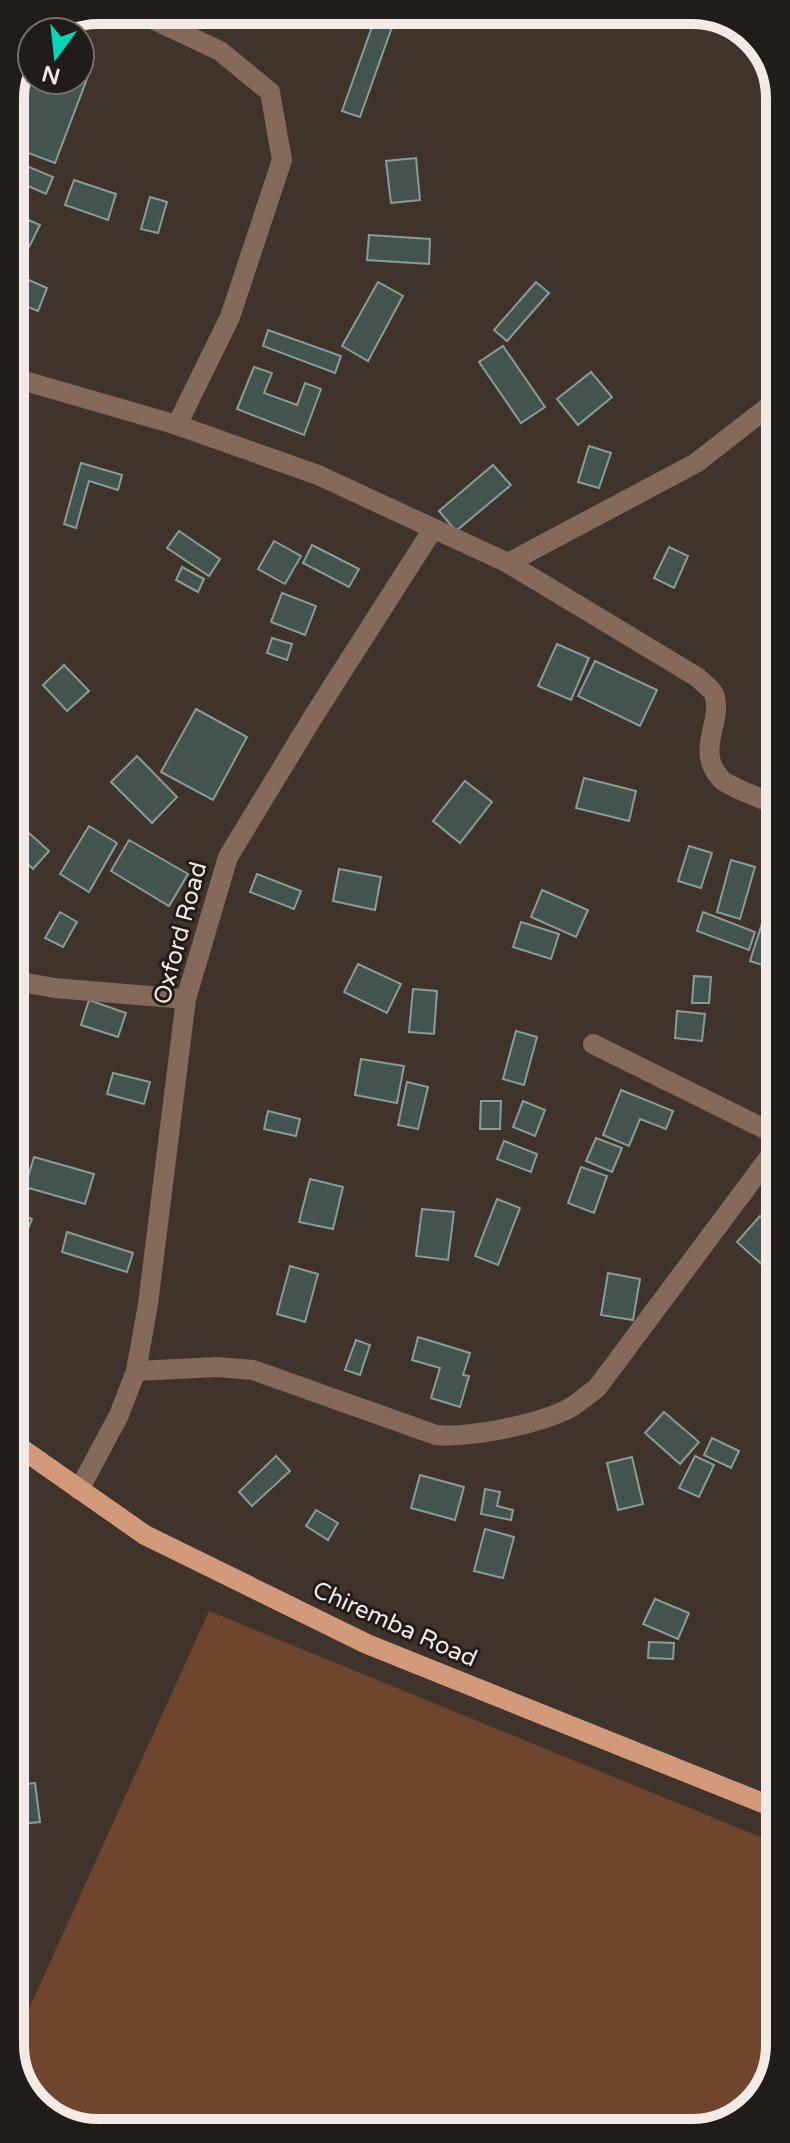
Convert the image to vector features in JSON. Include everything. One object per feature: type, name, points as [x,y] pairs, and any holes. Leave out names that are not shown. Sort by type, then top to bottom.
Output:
[{"type":"main road","name":"Chiremba Road","points":[[24,1451],[145,1535],[367,1644],[766,1804]]},
{"type":"street","points":[[163,24],[220,51],[270,92],[282,160],[230,317],[177,425]]},
{"type":"street","points":[[24,381],[177,425],[318,475],[508,563],[697,677],[714,692],[716,711],[709,742],[712,763],[722,780],[766,800]]},
{"type":"street","points":[[508,563],[696,463],[766,409]]},
{"type":"street","name":"Oxford Road","points":[[79,1490],[119,1415],[136,1371],[148,1304],[186,999],[228,857],[433,529]]},
{"type":"street","points":[[24,982],[54,988],[186,999]]},
{"type":"street","points":[[593,1044],[766,1130]]},
{"type":"street","points":[[136,1371],[217,1367],[253,1370],[436,1435],[455,1437],[536,1422],[569,1409],[597,1388],[766,1161]]},
{"type":"shaded area","points":[[209,1611],[766,1839],[765,2059],[751,2090],[733,2106],[711,2116],[692,2119],[84,2118],[53,2104],[32,2078],[25,2054],[24,2020]]},
{"type":"building","points":[[373,24],[393,24],[360,117],[342,111]]},
{"type":"building","points":[[26,96],[80,96],[55,163],[24,151]]},
{"type":"building","points":[[416,158],[420,200],[391,203],[386,161]]},
{"type":"building","points":[[24,165],[53,177],[46,194],[24,184]]},
{"type":"building","points":[[74,180],[116,194],[108,220],[65,205]]},
{"type":"building","points":[[150,197],[167,202],[158,233],[141,229]]},
{"type":"building","points":[[26,219],[40,225],[24,257]]},
{"type":"building","points":[[369,235],[430,239],[429,264],[367,260]]},
{"type":"building","points":[[24,278],[47,288],[38,311],[24,306]]},
{"type":"building","points":[[378,282],[403,296],[368,361],[342,346]]},
{"type":"building","points":[[536,282],[549,293],[507,341],[494,330]]},
{"type":"building","points":[[268,330],[341,356],[335,373],[263,346]]},
{"type":"building","points":[[503,346],[545,407],[521,423],[479,362]]},
{"type":"building","points":[[254,367],[272,373],[264,393],[297,405],[305,383],[321,389],[304,435],[237,409]]},
{"type":"building","points":[[591,372],[612,397],[578,425],[557,399]]},
{"type":"building","points":[[589,446],[611,453],[599,488],[578,482]]},
{"type":"building","points":[[81,463],[122,475],[118,490],[89,481],[76,528],[64,524]]},
{"type":"building","points":[[493,465],[511,485],[456,531],[439,511]]},
{"type":"building","points":[[179,531],[220,559],[209,576],[167,548]]},
{"type":"building","points":[[274,541],[301,556],[285,584],[258,569]]},
{"type":"building","points":[[312,545],[359,569],[349,587],[303,563]]},
{"type":"building","points":[[669,547],[688,556],[674,588],[654,578]]},
{"type":"building","points":[[182,567],[204,579],[198,592],[176,580]]},
{"type":"building","points":[[282,593],[316,606],[305,635],[271,622]]},
{"type":"building","points":[[272,638],[292,644],[287,660],[267,653]]},
{"type":"building","points":[[557,644],[589,658],[571,700],[538,686]]},
{"type":"building","points":[[595,661],[657,690],[640,726],[578,696]]},
{"type":"building","points":[[64,665],[89,691],[67,711],[43,685]]},
{"type":"building","points":[[196,709],[247,737],[213,800],[161,772]]},
{"type":"building","points":[[137,756],[177,797],[152,823],[111,782]]},
{"type":"building","points":[[584,778],[636,791],[629,821],[576,808]]},
{"type":"building","points":[[465,781],[492,802],[460,843],[433,821]]},
{"type":"building","points":[[89,826],[117,843],[89,892],[60,874]]},
{"type":"building","points":[[24,828],[49,851],[33,869],[24,860]]},
{"type":"building","points":[[129,840],[188,874],[169,906],[111,871]]},
{"type":"building","points":[[689,846],[712,853],[701,888],[678,881]]},
{"type":"building","points":[[731,860],[755,867],[740,919],[717,912]]},
{"type":"building","points":[[339,869],[381,877],[375,910],[333,901]]},
{"type":"building","points":[[257,874],[301,891],[294,909],[250,892]]},
{"type":"building","points":[[542,890],[588,910],[576,937],[531,917]]},
{"type":"building","points":[[60,912],[77,922],[63,947],[45,938]]},
{"type":"building","points":[[703,912],[755,932],[749,950],[697,931]]},
{"type":"building","points":[[765,914],[766,914],[766,966],[750,961]]},
{"type":"building","points":[[521,922],[559,934],[551,959],[513,947]]},
{"type":"building","points":[[358,964],[401,984],[387,1013],[344,992]]},
{"type":"building","points":[[694,976],[711,977],[709,1003],[692,1003]]},
{"type":"building","points":[[413,989],[437,991],[434,1034],[409,1032]]},
{"type":"building","points":[[89,1000],[126,1013],[118,1037],[81,1025]]},
{"type":"building","points":[[677,1011],[705,1014],[702,1041],[675,1038]]},
{"type":"building","points":[[516,1031],[537,1037],[524,1085],[503,1079]]},
{"type":"building","points":[[361,1059],[404,1066],[397,1103],[355,1095]]},
{"type":"building","points":[[113,1073],[150,1082],[144,1104],[107,1094]]},
{"type":"building","points":[[407,1082],[428,1087],[418,1129],[398,1125]]},
{"type":"building","points":[[621,1090],[673,1111],[666,1129],[640,1119],[629,1146],[603,1135]]},
{"type":"building","points":[[481,1101],[501,1101],[500,1129],[480,1129]]},
{"type":"building","points":[[523,1101],[545,1110],[535,1136],[513,1127]]},
{"type":"building","points":[[268,1111],[300,1119],[296,1136],[264,1129]]},
{"type":"building","points":[[596,1138],[622,1148],[612,1172],[586,1161]]},
{"type":"building","points":[[504,1141],[537,1154],[531,1172],[497,1159]]},
{"type":"building","points":[[34,1157],[94,1174],[85,1204],[25,1187]]},
{"type":"building","points":[[581,1167],[607,1176],[594,1213],[568,1203]]},
{"type":"building","points":[[310,1179],[343,1187],[333,1229],[299,1222]]},
{"type":"building","points":[[497,1199],[520,1208],[498,1265],[475,1256]]},
{"type":"building","points":[[422,1209],[454,1212],[448,1260],[416,1256]]},
{"type":"building","points":[[24,1215],[32,1219],[24,1238]]},
{"type":"building","points":[[760,1216],[766,1221],[766,1268],[737,1242]]},
{"type":"building","points":[[67,1232],[133,1253],[127,1272],[62,1252]]},
{"type":"building","points":[[290,1266],[318,1274],[305,1322],[277,1314]]},
{"type":"building","points":[[608,1273],[640,1279],[633,1320],[601,1315]]},
{"type":"building","points":[[418,1337],[470,1353],[463,1375],[469,1376],[460,1407],[431,1398],[440,1368],[412,1360]]},
{"type":"building","points":[[356,1340],[370,1345],[360,1375],[345,1370]]},
{"type":"building","points":[[664,1412],[699,1442],[680,1464],[645,1433]]},
{"type":"building","points":[[712,1438],[739,1451],[731,1468],[704,1455]]},
{"type":"building","points":[[276,1456],[290,1471],[252,1506],[239,1492]]},
{"type":"building","points":[[695,1456],[714,1465],[699,1497],[679,1488]]},
{"type":"building","points":[[632,1457],[643,1504],[618,1510],[607,1463]]},
{"type":"building","points":[[420,1475],[464,1487],[455,1520],[411,1508]]},
{"type":"building","points":[[485,1489],[500,1492],[497,1506],[513,1510],[511,1520],[481,1514]]},
{"type":"building","points":[[316,1510],[338,1523],[328,1540],[306,1526]]},
{"type":"building","points":[[485,1529],[514,1537],[503,1578],[474,1571]]},
{"type":"building","points":[[655,1599],[689,1613],[678,1639],[643,1624]]},
{"type":"building","points":[[649,1642],[674,1643],[673,1659],[648,1658]]},
{"type":"building","points":[[35,1783],[40,1822],[24,1824],[24,1784]]},
{"type":"building","points":[[24,1944],[26,1944],[24,1972]]}]
